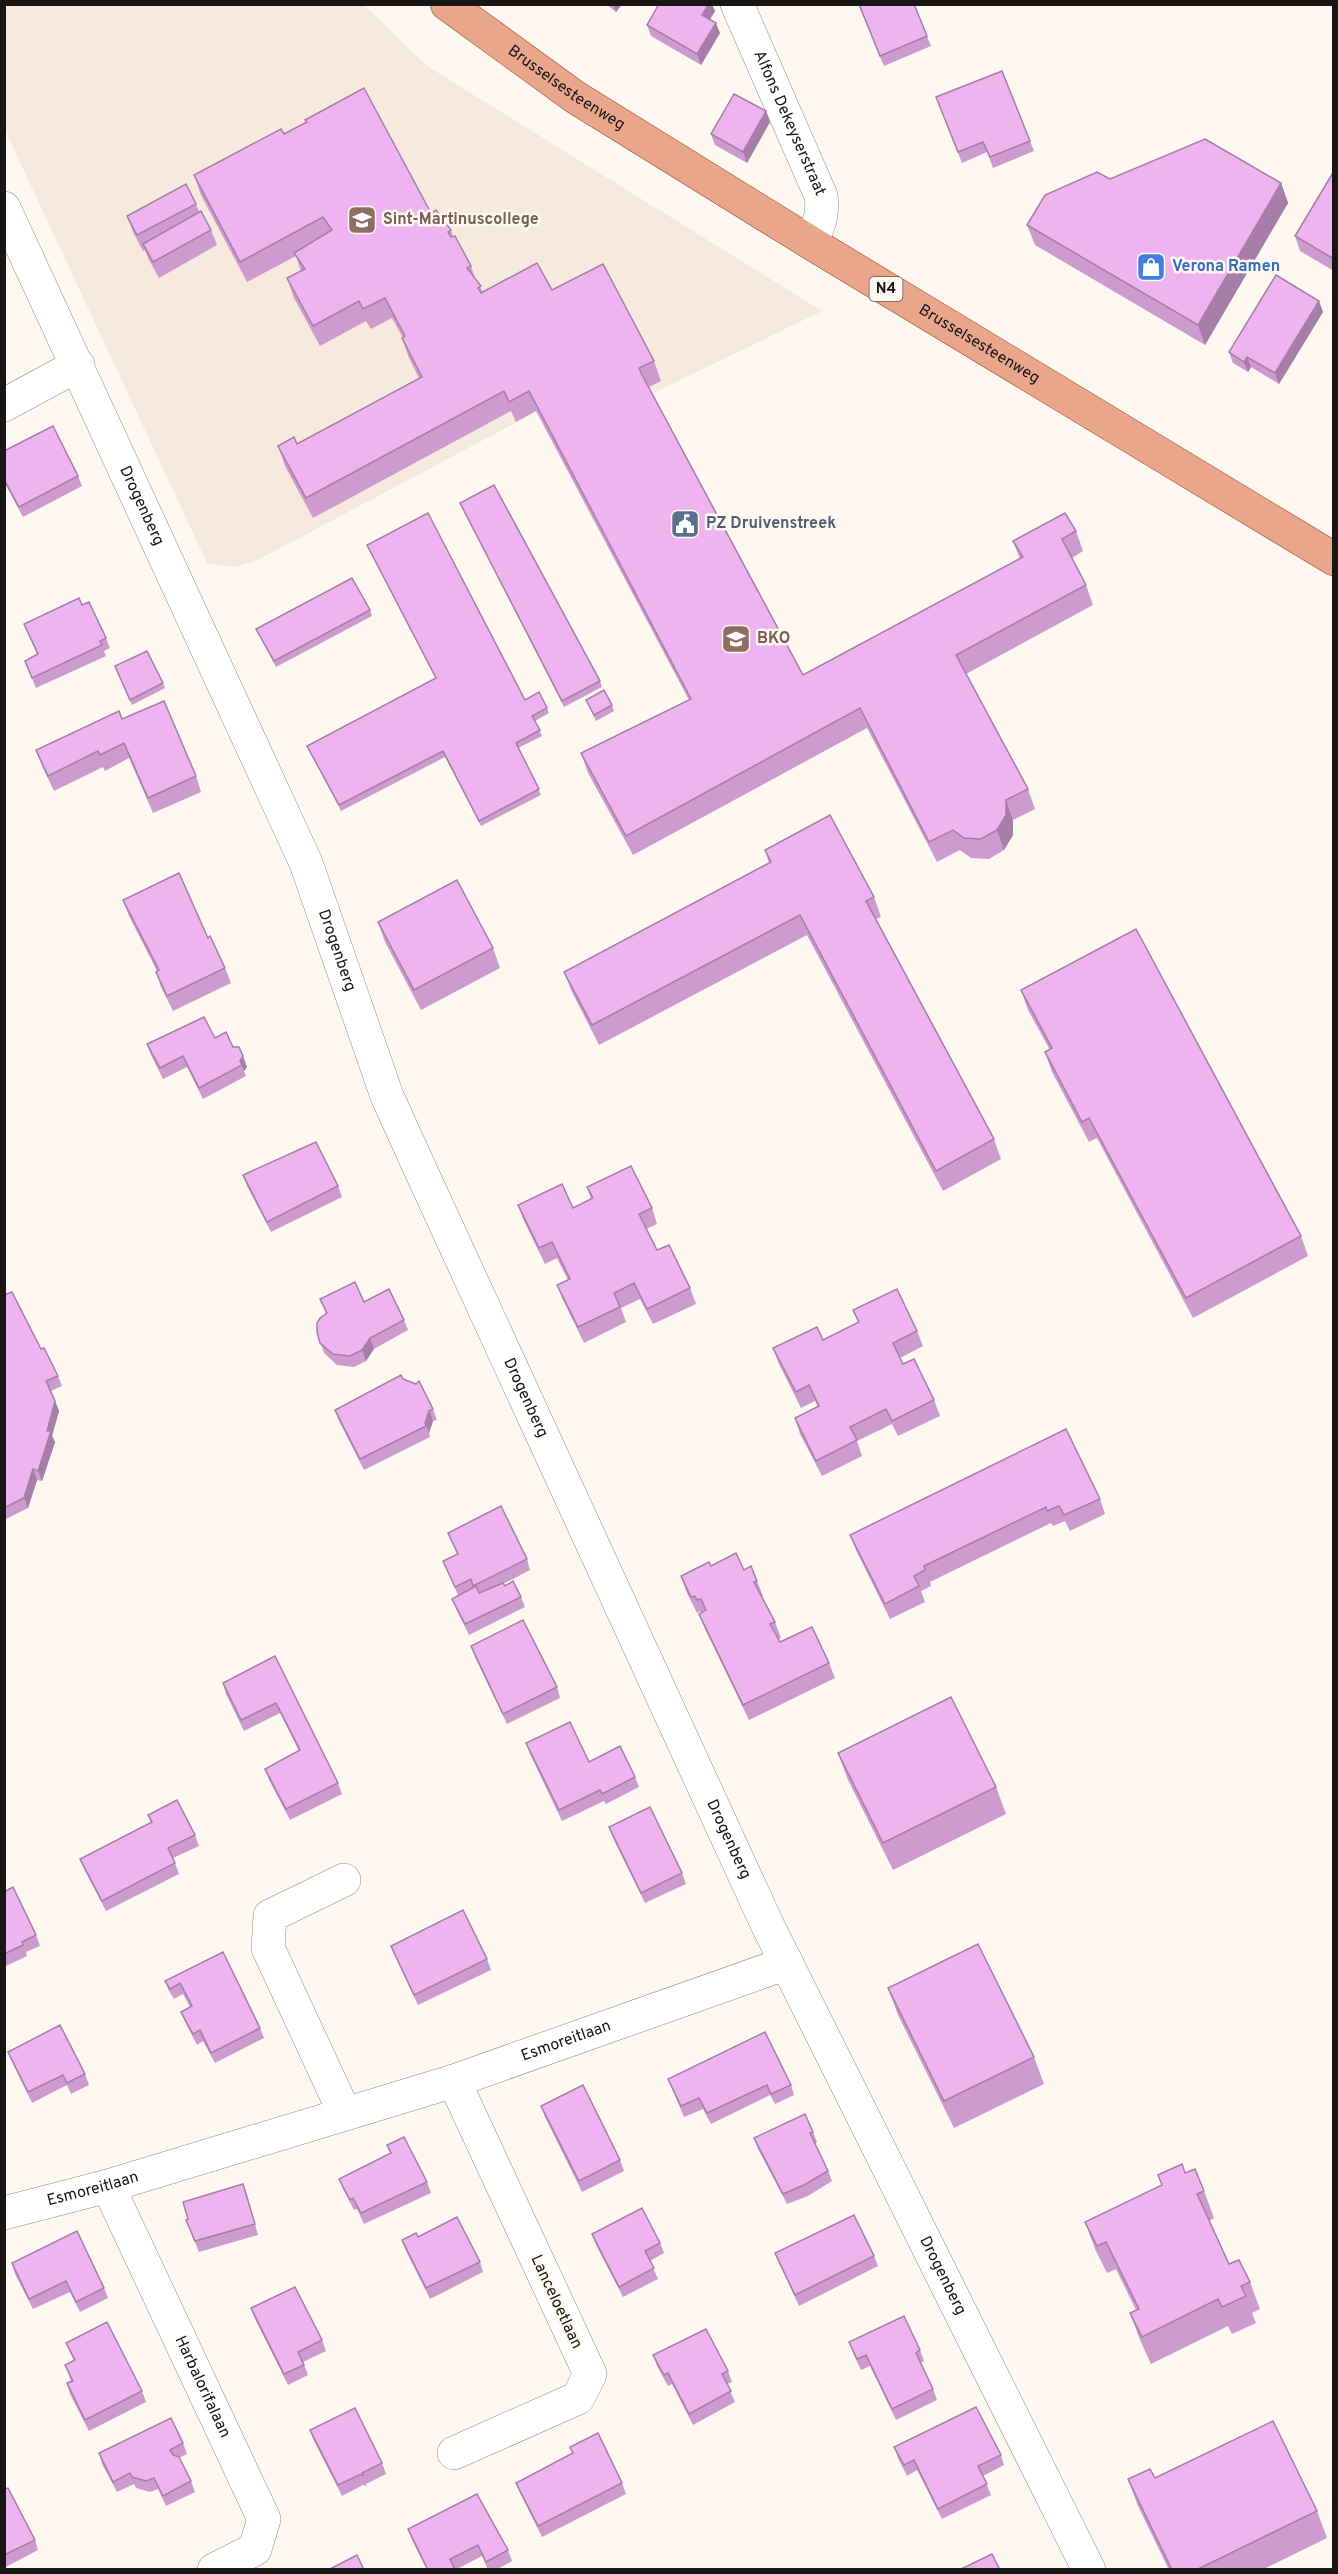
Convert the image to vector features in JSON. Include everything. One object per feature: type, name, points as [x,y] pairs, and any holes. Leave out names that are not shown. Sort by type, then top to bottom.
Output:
[{"type":"main road","name":"Brusselsesteenweg","points":[[447,4],[566,92],[1334,559]]},
{"type":"street","name":"Alfons Dekeyserstraat","points":[[737,4],[821,195],[823,208],[821,219],[811,243]]},
{"type":"street","name":"Drogenberg","points":[[4,208],[306,863],[387,1096],[787,1963],[1089,2570]]},
{"type":"street","points":[[4,405],[78,365]]},
{"type":"street","points":[[344,1880],[270,1916],[268,1948],[345,2114]]},
{"type":"street","name":"Esmoreitlaan","points":[[7,2207],[108,2186],[454,2081],[787,1963]]},
{"type":"street","name":"Lanceloetlaan","points":[[453,2453],[578,2398],[590,2374],[454,2081]]},
{"type":"street","name":"Harbalorifalaan","points":[[108,2186],[264,2519],[255,2549],[214,2570]]},
{"type":"shaded area","name":"Sint-Martinuscollege","points":[[4,5],[364,5],[427,66],[822,311],[621,409],[568,395],[256,561],[235,567],[207,563],[5,130]]},
{"type":"building","points":[[659,4],[709,4],[702,15],[716,23],[697,54],[647,25]]},
{"type":"building","points":[[859,4],[914,4],[927,36],[880,56]]},
{"type":"building","points":[[1002,71],[1030,141],[990,157],[983,142],[958,152],[936,97]]},
{"type":"building","points":[[364,88],[431,213],[436,210],[451,230],[448,232],[451,237],[455,236],[471,266],[467,268],[481,286],[478,288],[481,293],[537,263],[552,290],[603,264],[654,361],[639,368],[642,375],[803,675],[1023,557],[1013,541],[1065,513],[1076,531],[1062,539],[1086,585],[956,655],[1028,789],[1006,800],[1006,815],[997,830],[981,839],[964,838],[953,830],[929,842],[860,708],[626,836],[581,753],[691,699],[529,391],[509,402],[504,391],[306,498],[278,446],[294,437],[297,444],[422,377],[402,338],[405,336],[385,298],[363,309],[359,301],[313,326],[287,278],[305,269],[294,253],[332,230],[323,217],[240,262],[194,175],[281,129],[284,134]]},
{"type":"building","points":[[734,94],[766,111],[743,152],[711,134]]},
{"type":"building","points":[[1205,139],[1281,183],[1198,325],[1027,225],[1045,195],[1097,172],[1110,179]]},
{"type":"building","points":[[1334,171],[1334,259],[1295,236]]},
{"type":"building","points":[[186,184],[196,204],[137,235],[127,216]]},
{"type":"building","points":[[201,211],[211,230],[153,262],[143,244]]},
{"type":"building","points":[[1276,275],[1319,301],[1275,373],[1247,357],[1244,362],[1229,352]]},
{"type":"building","points":[[53,426],[78,476],[19,507],[4,479],[4,451]]},
{"type":"building","points":[[494,485],[600,681],[562,701],[460,503]]},
{"type":"building","points":[[428,513],[525,700],[539,692],[547,708],[532,716],[540,730],[516,743],[539,789],[479,821],[443,751],[339,805],[307,746],[436,678],[367,545]]},
{"type":"building","points":[[352,578],[370,610],[274,661],[256,629]]},
{"type":"building","points":[[79,598],[82,605],[89,602],[106,638],[100,641],[102,645],[32,678],[25,661],[38,654],[24,624]]},
{"type":"building","points":[[147,651],[163,683],[130,700],[115,666]]},
{"type":"building","points":[[604,690],[612,705],[594,715],[586,700]]},
{"type":"building","points":[[164,701],[196,776],[148,798],[124,743],[100,755],[98,751],[48,776],[36,750],[119,711],[122,719]]},
{"type":"building","points":[[830,815],[874,897],[866,901],[994,1139],[936,1171],[800,915],[592,1025],[564,972],[771,862],[765,850]]},
{"type":"building","points":[[179,873],[208,938],[210,936],[225,968],[167,996],[156,972],[159,970],[123,900]]},
{"type":"building","points":[[457,880],[493,948],[414,990],[378,922]]},
{"type":"building","points":[[1136,929],[1301,1236],[1186,1298],[1089,1118],[1082,1122],[1045,1052],[1052,1048],[1021,990]]},
{"type":"building","points":[[204,1017],[215,1038],[226,1032],[233,1047],[239,1047],[243,1056],[240,1061],[242,1065],[199,1088],[183,1056],[160,1068],[147,1044]]},
{"type":"building","points":[[316,1142],[338,1186],[267,1222],[243,1175]]},
{"type":"building","points":[[631,1166],[652,1208],[639,1214],[657,1250],[669,1245],[690,1288],[647,1309],[634,1283],[614,1293],[620,1307],[578,1327],[557,1285],[570,1279],[552,1242],[539,1248],[518,1205],[562,1184],[573,1208],[593,1198],[587,1187]]},
{"type":"building","points":[[355,1282],[364,1302],[389,1289],[404,1320],[370,1338],[362,1350],[350,1356],[333,1354],[320,1343],[317,1332],[317,1323],[327,1313],[320,1299]]},
{"type":"building","points":[[897,1289],[917,1331],[893,1343],[903,1364],[914,1359],[934,1400],[892,1421],[886,1409],[850,1427],[857,1440],[816,1461],[795,1418],[819,1406],[809,1385],[796,1392],[773,1348],[817,1327],[823,1340],[859,1322],[853,1310]]},
{"type":"building","points":[[12,1292],[41,1349],[44,1348],[58,1376],[46,1381],[55,1401],[47,1431],[51,1431],[38,1471],[33,1469],[24,1498],[4,1508],[4,1295]]},
{"type":"building","points":[[401,1375],[403,1379],[416,1384],[419,1381],[433,1409],[429,1411],[426,1426],[360,1459],[335,1410]]},
{"type":"building","points":[[1066,1429],[1100,1499],[1064,1515],[1059,1506],[1047,1511],[1046,1507],[924,1566],[925,1570],[914,1576],[919,1586],[885,1604],[850,1535]]},
{"type":"building","points":[[501,1506],[527,1559],[473,1586],[471,1579],[455,1587],[443,1561],[458,1554],[448,1533]]},
{"type":"building","points":[[736,1553],[744,1570],[751,1566],[757,1581],[754,1582],[775,1622],[770,1624],[780,1642],[812,1627],[829,1663],[743,1705],[699,1614],[706,1610],[701,1599],[691,1597],[681,1576],[709,1562],[711,1566]]},
{"type":"building","points":[[513,1581],[521,1597],[465,1624],[452,1599],[476,1586],[479,1593],[503,1583],[505,1586]]},
{"type":"building","points":[[523,1620],[557,1687],[503,1714],[471,1646]]},
{"type":"building","points":[[275,1656],[338,1783],[286,1809],[265,1769],[300,1750],[276,1703],[241,1720],[223,1683]]},
{"type":"building","points":[[951,1697],[996,1787],[883,1843],[838,1753]]},
{"type":"building","points":[[570,1722],[589,1762],[620,1746],[635,1777],[602,1794],[600,1790],[559,1810],[526,1743]]},
{"type":"building","points":[[177,1800],[195,1835],[168,1848],[175,1863],[102,1901],[80,1859],[152,1822],[148,1815]]},
{"type":"building","points":[[650,1807],[682,1873],[641,1893],[609,1827]]},
{"type":"building","points":[[13,1887],[36,1935],[22,1942],[23,1945],[4,1954],[4,1892]]},
{"type":"building","points":[[463,1910],[487,1959],[414,1995],[391,1946]]},
{"type":"building","points":[[978,1944],[1034,2057],[944,2101],[888,1988]]},
{"type":"building","points":[[223,1952],[260,2028],[211,2053],[200,2030],[193,2034],[181,2012],[192,2006],[180,1983],[170,1989],[165,1981]]},
{"type":"building","points":[[60,2025],[85,2074],[67,2083],[63,2075],[28,2092],[8,2052]]},
{"type":"building","points":[[765,2032],[791,2085],[771,2094],[767,2085],[707,2113],[699,2098],[681,2106],[668,2079]]},
{"type":"building","points":[[583,2085],[620,2160],[579,2181],[541,2106]]},
{"type":"building","points":[[805,2114],[813,2132],[810,2133],[828,2171],[783,2194],[754,2138]]},
{"type":"building","points":[[404,2137],[427,2182],[361,2213],[353,2198],[350,2200],[339,2179],[391,2153],[387,2145]]},
{"type":"building","points":[[1182,2164],[1185,2173],[1195,2169],[1204,2191],[1197,2194],[1229,2264],[1239,2260],[1250,2282],[1241,2286],[1246,2296],[1222,2307],[1218,2299],[1142,2337],[1130,2313],[1139,2309],[1106,2242],[1097,2246],[1085,2222],[1162,2185],[1158,2175]]},
{"type":"building","points":[[243,2184],[255,2224],[195,2241],[186,2220],[188,2219],[183,2202]]},
{"type":"building","points":[[642,2208],[660,2243],[645,2251],[654,2268],[619,2287],[592,2234]]},
{"type":"building","points":[[854,2215],[874,2256],[795,2295],[775,2253]]},
{"type":"building","points":[[457,2217],[480,2262],[426,2288],[402,2240],[416,2233],[418,2237]]},
{"type":"building","points":[[77,2231],[104,2288],[76,2302],[66,2281],[29,2299],[12,2263]]},
{"type":"building","points":[[295,2287],[322,2340],[298,2352],[304,2365],[284,2374],[251,2308]]},
{"type":"building","points":[[904,2316],[920,2350],[916,2353],[933,2389],[892,2409],[866,2355],[857,2359],[849,2342]]},
{"type":"building","points":[[107,2322],[142,2391],[85,2420],[67,2383],[73,2381],[65,2365],[75,2360],[66,2343]]},
{"type":"building","points":[[706,2329],[728,2371],[722,2374],[731,2391],[689,2414],[668,2373],[664,2375],[653,2355]]},
{"type":"building","points":[[976,2407],[1001,2455],[978,2466],[987,2484],[938,2509],[914,2460],[904,2465],[894,2447]]},
{"type":"building","points":[[355,2408],[382,2463],[362,2473],[363,2475],[338,2485],[310,2430]]},
{"type":"building","points":[[171,2418],[183,2443],[170,2450],[173,2455],[179,2457],[191,2481],[163,2496],[154,2478],[146,2481],[132,2477],[130,2473],[113,2482],[99,2453]]},
{"type":"building","points":[[1273,2421],[1317,2511],[1199,2570],[1172,2570],[1128,2479],[1150,2469],[1155,2478]]},
{"type":"building","points":[[598,2433],[622,2483],[538,2526],[516,2483],[573,2453],[570,2447]]},
{"type":"building","points":[[8,2488],[35,2540],[4,2555],[4,2489]]},
{"type":"building","points":[[477,2494],[508,2550],[486,2562],[478,2545],[450,2559],[455,2570],[428,2570],[408,2529]]},
{"type":"building","points":[[992,2554],[1000,2570],[959,2570]]},
{"type":"building","points":[[357,2555],[364,2570],[328,2570]]},
{"type":"place","name":"Sint-Martinuscollege","points":[[362,220]]},
{"type":"place","name":"Verona Ramen","points":[[1151,267]]},
{"type":"place","name":"PZ Druivenstreek","points":[[685,524]]},
{"type":"place","name":"BKO","points":[[736,639]]}]
